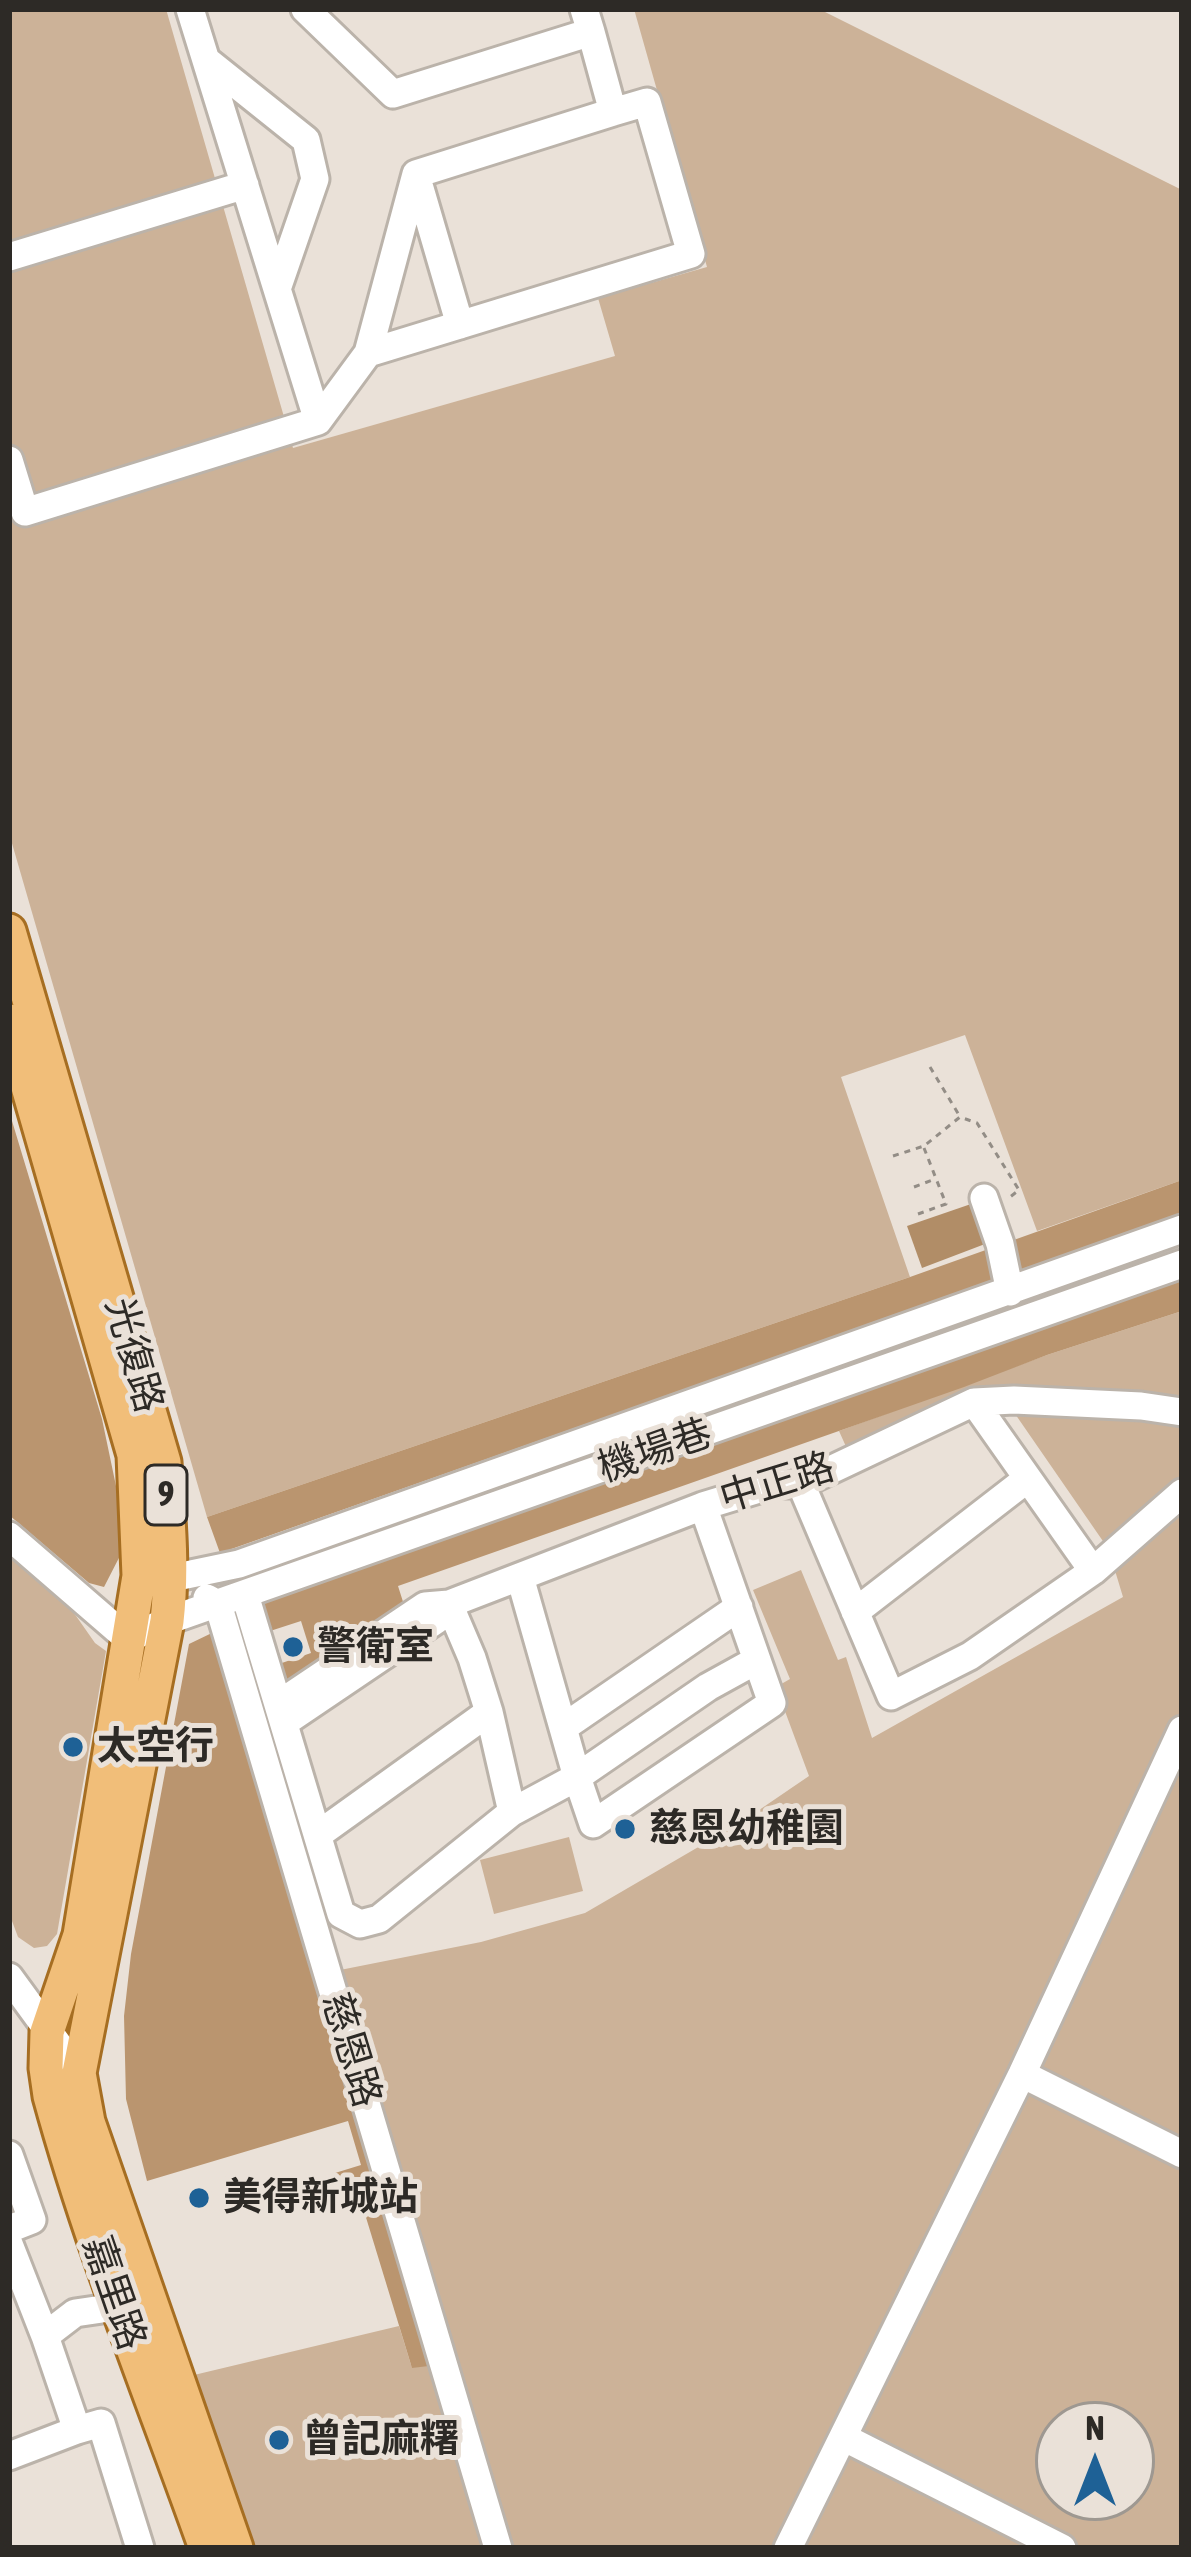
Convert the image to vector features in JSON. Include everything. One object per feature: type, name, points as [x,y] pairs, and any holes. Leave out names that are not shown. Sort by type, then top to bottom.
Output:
[{"type":"main road","name":"光復路","points":[[9,931],[164,1462],[155,1577],[128,1640],[80,1935],[47,2032]]},
{"type":"main road","name":"光復路","points":[[9,1021],[134,1455],[167,1621],[79,2073]]},
{"type":"main road","name":"嘉里路","points":[[47,2032],[50,2096],[116,2307],[206,2548]]},
{"type":"main road","name":"嘉里路","points":[[79,2073],[88,2122],[236,2548]]},
{"type":"street","points":[[190,9],[318,421]]},
{"type":"street","points":[[304,9],[393,94],[588,21],[613,112]]},
{"type":"street","points":[[206,60],[305,140],[315,179],[277,289]]},
{"type":"street","points":[[368,353],[691,254],[647,102],[416,174]]},
{"type":"street","points":[[416,174],[460,325]]},
{"type":"street","points":[[9,460],[26,512],[318,421],[368,353],[416,174]]},
{"type":"street","points":[[9,257],[245,185]]},
{"type":"street","points":[[987,1206],[1010,1292]]},
{"type":"street","name":"機場巷","points":[[155,1577],[239,1564],[1182,1229]]},
{"type":"street","name":"機場巷","points":[[128,1640],[167,1621],[1182,1264]]},
{"type":"street","points":[[974,1402],[1093,1571]]},
{"type":"street","name":"中正路","points":[[283,1713],[425,1606],[448,1604],[704,1506],[775,1484],[801,1484],[974,1402],[1141,1406],[1182,1412]]},
{"type":"street","points":[[855,1612],[1027,1478]]},
{"type":"street","points":[[801,1484],[891,1696],[970,1656],[1093,1571],[1182,1493]]},
{"type":"street","points":[[520,1577],[593,1824],[772,1703],[704,1506]]},
{"type":"street","points":[[337,1529],[348,1559]]},
{"type":"street","points":[[9,1535],[128,1640]]},
{"type":"street","points":[[155,1577],[232,1599],[283,1713],[341,1914],[360,1924],[380,1919],[512,1812],[577,1777],[757,1660]]},
{"type":"street","name":"慈恩路","points":[[232,1599],[498,2548]]},
{"type":"street","points":[[448,1604],[490,1712],[512,1812]]},
{"type":"street","points":[[564,1727],[739,1607]]},
{"type":"street","points":[[319,1834],[490,1712]]},
{"type":"street","points":[[788,2548],[1022,2074],[1182,1730]]},
{"type":"street","points":[[9,1977],[79,2073]]},
{"type":"street","points":[[1022,2074],[1182,2154]]},
{"type":"street","points":[[9,2155],[32,2220],[9,2230]]},
{"type":"street","points":[[9,2244],[77,2430]]},
{"type":"street","points":[[45,2336],[75,2313],[116,2307],[148,2295]]},
{"type":"street","points":[[9,2456],[101,2423],[140,2548]]},
{"type":"street","points":[[843,2437],[1062,2548]]},
{"type":"path","points":[[930,1066],[960,1117],[976,1123],[1019,1190],[987,1206]]},
{"type":"path","points":[[893,1156],[924,1146],[960,1117]]},
{"type":"path","points":[[918,1214],[946,1204],[924,1146]]},
{"type":"path","points":[[914,1187],[936,1179]]},
{"type":"shaded area","points":[[9,9],[166,9],[293,448],[615,356],[598,298],[707,267],[634,9],[819,9],[1182,190],[1182,1180],[1037,1231],[965,1035],[841,1077],[910,1277],[207,1517],[9,833]]},
{"type":"shaded area","points":[[9,1111],[102,1419],[116,1486],[123,1550],[104,1587],[89,1583],[9,1515]]},
{"type":"shaded area","points":[[1182,1180],[1182,1214],[220,1553],[207,1517]]},
{"type":"shaded area","points":[[971,1204],[985,1244],[922,1268],[907,1226]]},
{"type":"shaded area","points":[[1182,1277],[1182,1311],[398,1586],[405,1608],[301,1684],[282,1684],[276,1665],[311,1653],[301,1621],[267,1632],[260,1602]]},
{"type":"shaded area","points":[[1182,1311],[1182,1404],[1042,1391],[848,1451],[839,1431],[1047,1355]]},
{"type":"shaded area","points":[[1011,1408],[1182,1422],[1182,1483],[1107,1547]]},
{"type":"shaded area","points":[[1182,1504],[1182,2548],[244,2548],[194,2375],[399,2326],[412,2368],[335,1971],[481,1942],[585,1913],[743,1821],[809,1776],[776,1687],[790,1679],[753,1590],[801,1570],[838,1660],[846,1657],[872,1738],[1123,1597],[1113,1564]]},
{"type":"shaded area","points":[[9,1553],[67,1603],[106,1651],[57,1934],[47,1946],[34,1948],[18,1937],[9,1913]]},
{"type":"shaded area","points":[[241,1619],[445,2364],[412,2368],[357,2188],[328,2196],[322,2177],[361,2165],[348,2121],[147,2181],[126,2099],[124,2016],[131,1954],[189,1644]]},
{"type":"shaded area","points":[[569,1837],[583,1891],[494,1914],[480,1860]]},
{"type":"place","name":"警衛室","points":[[293,1647]]},
{"type":"place","name":"太空行","points":[[73,1747]]},
{"type":"place","name":"慈恩幼稚園","points":[[625,1829]]},
{"type":"place","name":"美得新城站","points":[[199,2198]]},
{"type":"place","name":"曾記麻糬","points":[[279,2440]]}]
